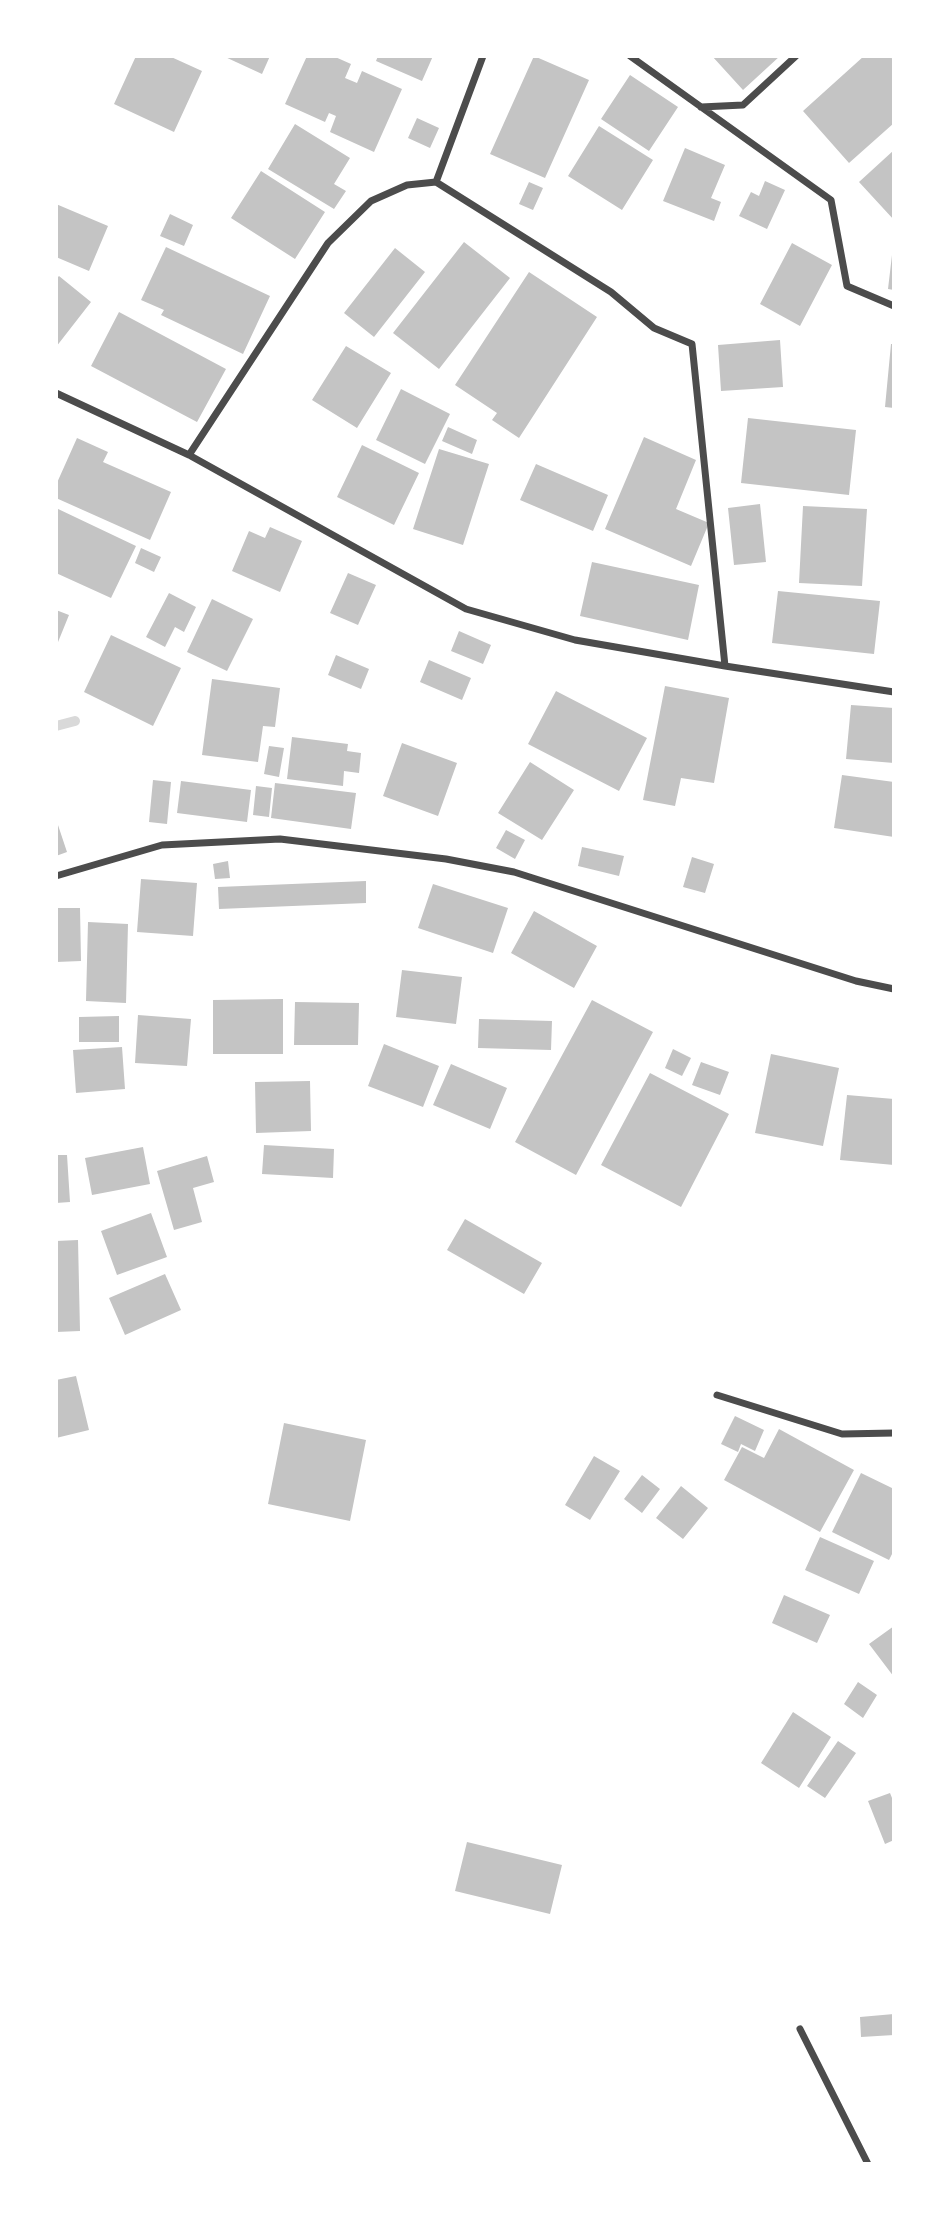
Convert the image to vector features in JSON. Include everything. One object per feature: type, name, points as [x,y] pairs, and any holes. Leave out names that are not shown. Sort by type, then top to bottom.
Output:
[{"type":"street","points":[[436,182],[483,56]]},
{"type":"street","points":[[630,56],[831,200],[847,286],[894,306]]},
{"type":"street","points":[[700,107],[743,105],[796,56]]},
{"type":"street","points":[[189,455],[328,243],[371,201],[407,185],[436,182],[611,292],[654,328],[692,344],[725,666]]},
{"type":"street","points":[[56,393],[189,455],[466,609],[575,640],[894,692]]},
{"type":"street","points":[[56,876],[162,845],[279,839],[446,859],[514,872],[856,981],[894,989]]},
{"type":"street","points":[[717,1395],[842,1434],[894,1433]]},
{"type":"street","points":[[800,2029],[868,2164]]},
{"type":"building","points":[[136,56],[169,56],[202,71],[174,132],[114,104]]},
{"type":"building","points":[[223,56],[270,56],[262,74]]},
{"type":"building","points":[[307,56],[333,56],[351,64],[345,78],[357,83],[362,71],[402,89],[374,152],[330,132],[336,116],[329,113],[325,122],[285,104]]},
{"type":"building","points":[[378,56],[433,56],[422,81],[376,61]]},
{"type":"building","points":[[534,56],[589,80],[545,178],[490,154]]},
{"type":"building","points":[[712,56],[780,56],[743,90]]},
{"type":"building","points":[[864,56],[890,56],[894,61],[894,123],[849,163],[803,111]]},
{"type":"building","points":[[630,75],[678,107],[649,151],[601,119]]},
{"type":"building","points":[[417,118],[439,128],[430,148],[408,138]]},
{"type":"building","points":[[295,124],[350,158],[334,184],[346,191],[334,209],[268,169]]},
{"type":"building","points":[[599,126],[653,160],[622,210],[568,176]]},
{"type":"building","points":[[685,148],[725,165],[711,198],[721,202],[714,221],[663,201]]},
{"type":"building","points":[[894,150],[894,220],[859,182]]},
{"type":"building","points":[[261,171],[325,212],[295,259],[231,218]]},
{"type":"building","points":[[765,181],[785,190],[767,229],[739,216],[751,192],[759,196]]},
{"type":"building","points":[[529,182],[543,188],[533,210],[519,204]]},
{"type":"building","points":[[56,204],[108,226],[89,271],[56,257]]},
{"type":"building","points":[[170,214],[193,225],[184,246],[160,236]]},
{"type":"building","points":[[464,242],[510,278],[439,369],[393,333]]},
{"type":"building","points":[[792,243],[832,265],[800,326],[760,304]]},
{"type":"building","points":[[166,247],[270,296],[243,354],[161,315],[164,310],[141,300]]},
{"type":"building","points":[[395,248],[425,272],[374,337],[344,313]]},
{"type":"building","points":[[892,255],[894,256],[894,290],[888,289]]},
{"type":"building","points":[[529,272],[597,317],[519,438],[492,420],[497,413],[455,385]]},
{"type":"building","points":[[59,276],[91,302],[56,347],[56,279]]},
{"type":"building","points":[[119,312],[226,369],[197,422],[91,366]]},
{"type":"building","points":[[780,340],[783,387],[721,391],[718,345]]},
{"type":"building","points":[[891,344],[894,344],[894,408],[885,407]]},
{"type":"building","points":[[346,346],[391,373],[357,428],[312,400]]},
{"type":"building","points":[[401,389],[450,414],[425,464],[376,440]]},
{"type":"building","points":[[748,418],[856,430],[849,495],[741,483]]},
{"type":"building","points":[[448,427],[477,440],[472,454],[442,441]]},
{"type":"building","points":[[644,437],[696,460],[676,509],[709,523],[691,566],[605,529]]},
{"type":"building","points":[[77,438],[108,452],[103,462],[171,492],[150,540],[56,498],[56,485]]},
{"type":"building","points":[[362,445],[419,473],[394,525],[337,497]]},
{"type":"building","points":[[439,449],[489,464],[463,545],[413,529]]},
{"type":"building","points":[[536,464],[608,495],[593,531],[520,500]]},
{"type":"building","points":[[760,504],[766,562],[734,565],[728,508]]},
{"type":"building","points":[[803,506],[867,509],[862,586],[799,583]]},
{"type":"building","points":[[56,508],[136,546],[111,598],[56,573]]},
{"type":"building","points":[[270,527],[302,541],[280,592],[232,571],[249,531],[265,538]]},
{"type":"building","points":[[141,548],[161,557],[154,572],[135,563]]},
{"type":"building","points":[[592,562],[699,585],[688,640],[580,616]]},
{"type":"building","points":[[348,573],[376,585],[358,625],[330,613]]},
{"type":"building","points":[[778,591],[880,601],[874,654],[772,643]]},
{"type":"building","points":[[169,593],[196,607],[184,632],[175,627],[165,647],[146,637]]},
{"type":"building","points":[[212,599],[253,619],[227,671],[187,652]]},
{"type":"building","points":[[56,610],[69,615],[56,647]]},
{"type":"building","points":[[459,631],[491,645],[483,664],[451,651]]},
{"type":"building","points":[[111,635],[181,668],[153,726],[84,692]]},
{"type":"building","points":[[336,655],[369,669],[361,689],[328,675]]},
{"type":"building","points":[[429,660],[471,678],[462,700],[420,682]]},
{"type":"building","points":[[212,679],[280,688],[275,727],[263,726],[258,762],[202,755]]},
{"type":"building","points":[[665,686],[729,698],[714,783],[681,778],[675,806],[643,800]]},
{"type":"building","points":[[556,691],[647,738],[619,791],[528,744]]},
{"type":"building","points":[[851,705],[894,708],[894,763],[846,759]]},
{"type":"building","points":[[292,737],[348,744],[347,751],[361,753],[359,773],[344,771],[343,786],[287,779]]},
{"type":"building","points":[[402,743],[457,763],[438,816],[383,796]]},
{"type":"building","points":[[269,746],[284,748],[279,777],[264,774]]},
{"type":"building","points":[[530,762],[574,790],[542,840],[498,813]]},
{"type":"building","points":[[842,775],[894,782],[894,837],[834,828]]},
{"type":"building","points":[[153,780],[171,782],[167,824],[149,822]]},
{"type":"building","points":[[181,781],[251,790],[247,822],[177,813]]},
{"type":"building","points":[[275,783],[356,793],[351,829],[271,818]]},
{"type":"building","points":[[256,786],[272,788],[269,817],[253,815]]},
{"type":"building","points":[[56,819],[67,852],[56,856]]},
{"type":"building","points":[[506,830],[525,840],[515,859],[496,848]]},
{"type":"building","points":[[582,847],[624,856],[619,876],[578,866]]},
{"type":"building","points":[[692,857],[714,864],[705,893],[683,887]]},
{"type":"building","points":[[228,861],[230,878],[215,879],[213,864]]},
{"type":"building","points":[[141,879],[197,883],[193,936],[137,932]]},
{"type":"building","points":[[366,881],[366,903],[219,909],[218,887]]},
{"type":"building","points":[[433,884],[508,908],[493,953],[418,928]]},
{"type":"building","points":[[56,908],[80,908],[81,961],[56,962]]},
{"type":"building","points":[[534,911],[597,946],[574,988],[511,953]]},
{"type":"building","points":[[88,922],[128,924],[126,1003],[86,1001]]},
{"type":"building","points":[[402,970],[462,977],[456,1024],[396,1017]]},
{"type":"building","points":[[283,999],[283,1054],[213,1054],[213,1000]]},
{"type":"building","points":[[592,1000],[653,1032],[576,1175],[515,1142]]},
{"type":"building","points":[[295,1002],[359,1003],[358,1045],[294,1045]]},
{"type":"building","points":[[138,1015],[191,1019],[187,1066],[135,1063]]},
{"type":"building","points":[[119,1016],[119,1042],[79,1042],[79,1017]]},
{"type":"building","points":[[479,1019],[552,1021],[551,1050],[478,1048]]},
{"type":"building","points":[[384,1044],[439,1066],[423,1107],[368,1086]]},
{"type":"building","points":[[122,1047],[125,1089],[76,1093],[73,1050]]},
{"type":"building","points":[[673,1049],[691,1058],[682,1076],[665,1068]]},
{"type":"building","points":[[771,1054],[839,1068],[823,1146],[755,1133]]},
{"type":"building","points":[[701,1062],[729,1072],[720,1095],[692,1085]]},
{"type":"building","points":[[451,1064],[507,1088],[490,1129],[433,1105]]},
{"type":"building","points":[[650,1073],[729,1114],[681,1207],[601,1165]]},
{"type":"building","points":[[310,1081],[311,1131],[256,1133],[255,1082]]},
{"type":"building","points":[[847,1095],[894,1099],[894,1165],[840,1160]]},
{"type":"building","points":[[264,1145],[334,1149],[333,1178],[262,1174]]},
{"type":"building","points":[[143,1147],[150,1184],[92,1195],[85,1158]]},
{"type":"building","points":[[56,1155],[67,1155],[70,1202],[56,1203]]},
{"type":"building","points":[[207,1156],[214,1182],[193,1188],[202,1222],[174,1230],[157,1171]]},
{"type":"building","points":[[151,1213],[167,1257],[117,1275],[101,1231]]},
{"type":"building","points":[[465,1219],[542,1263],[524,1294],[447,1250]]},
{"type":"building","points":[[78,1240],[80,1331],[56,1332],[56,1241]]},
{"type":"building","points":[[165,1274],[181,1310],[125,1335],[109,1298]]},
{"type":"building","points":[[76,1376],[89,1430],[56,1438],[56,1380]]},
{"type":"building","points":[[735,1416],[764,1430],[755,1451],[741,1444],[738,1452],[721,1444]]},
{"type":"building","points":[[284,1423],[366,1440],[350,1521],[268,1504]]},
{"type":"building","points":[[779,1429],[854,1470],[820,1532],[724,1480],[742,1447],[764,1458]]},
{"type":"building","points":[[594,1456],[620,1471],[590,1520],[565,1505]]},
{"type":"building","points":[[861,1473],[894,1489],[894,1550],[889,1560],[832,1532]]},
{"type":"building","points":[[642,1475],[660,1489],[642,1513],[624,1499]]},
{"type":"building","points":[[681,1486],[708,1508],[683,1539],[656,1518]]},
{"type":"building","points":[[820,1537],[874,1561],[859,1594],[805,1570]]},
{"type":"building","points":[[784,1595],[830,1615],[817,1643],[772,1623]]},
{"type":"building","points":[[894,1626],[894,1677],[869,1644]]},
{"type":"building","points":[[858,1682],[877,1695],[863,1718],[844,1704]]},
{"type":"building","points":[[793,1712],[831,1737],[799,1788],[761,1763]]},
{"type":"building","points":[[838,1741],[856,1753],[825,1798],[807,1786]]},
{"type":"building","points":[[890,1793],[894,1803],[894,1840],[885,1844],[868,1801]]},
{"type":"building","points":[[467,1842],[562,1865],[550,1914],[455,1891]]},
{"type":"building","points":[[894,2014],[894,2035],[861,2037],[860,2017]]},
{"type":"waterway","points":[[56,726],[75,721]]}]
